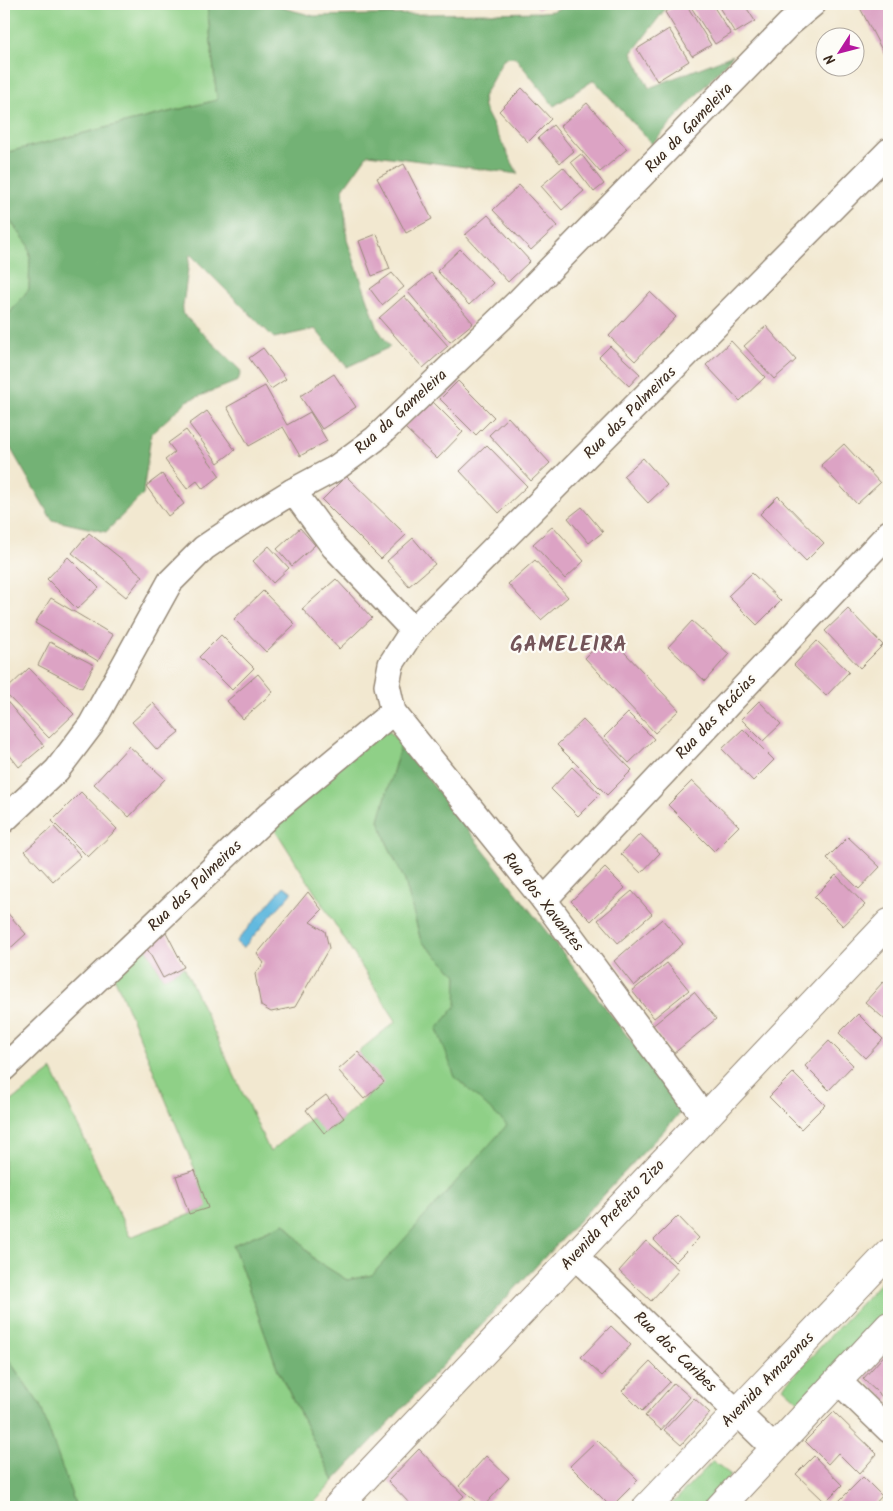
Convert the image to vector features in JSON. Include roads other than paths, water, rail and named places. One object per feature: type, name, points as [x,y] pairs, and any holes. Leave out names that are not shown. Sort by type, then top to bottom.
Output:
[{"type":"main road","name":"Avenida Prefeito Zizo","points":[[337,1507],[889,923]]},
{"type":"main road","name":"Avenida Amazonas","points":[[647,1507],[889,1254]]},
{"type":"main road","points":[[720,1507],[889,1326]]},
{"type":"street","name":"Rua da Gameleira","points":[[4,820],[57,770],[91,725],[170,582],[204,548],[241,522],[336,468],[375,439],[520,300],[789,24],[813,4]]},
{"type":"street","name":"Rua das Palmeiras","points":[[387,685],[391,664],[413,630],[889,151]]},
{"type":"street","points":[[293,491],[334,548],[413,630]]},
{"type":"street","name":"Rua das Acácias","points":[[544,900],[889,533]]},
{"type":"street","name":"Rua dos Xavantes","points":[[387,685],[393,712],[544,900],[705,1118]]},
{"type":"street","name":"Rua das Palmeiras","points":[[4,1068],[270,814],[393,712]]},
{"type":"street","name":"Rua dos Caribes","points":[[575,1256],[775,1449]]},
{"type":"street","points":[[838,1381],[889,1430]]},
{"type":"water","points":[[284,886],[292,892],[243,948],[236,942]]},
{"type":"district","name":"GAMELEIRA","points":[[569,645]]}]
